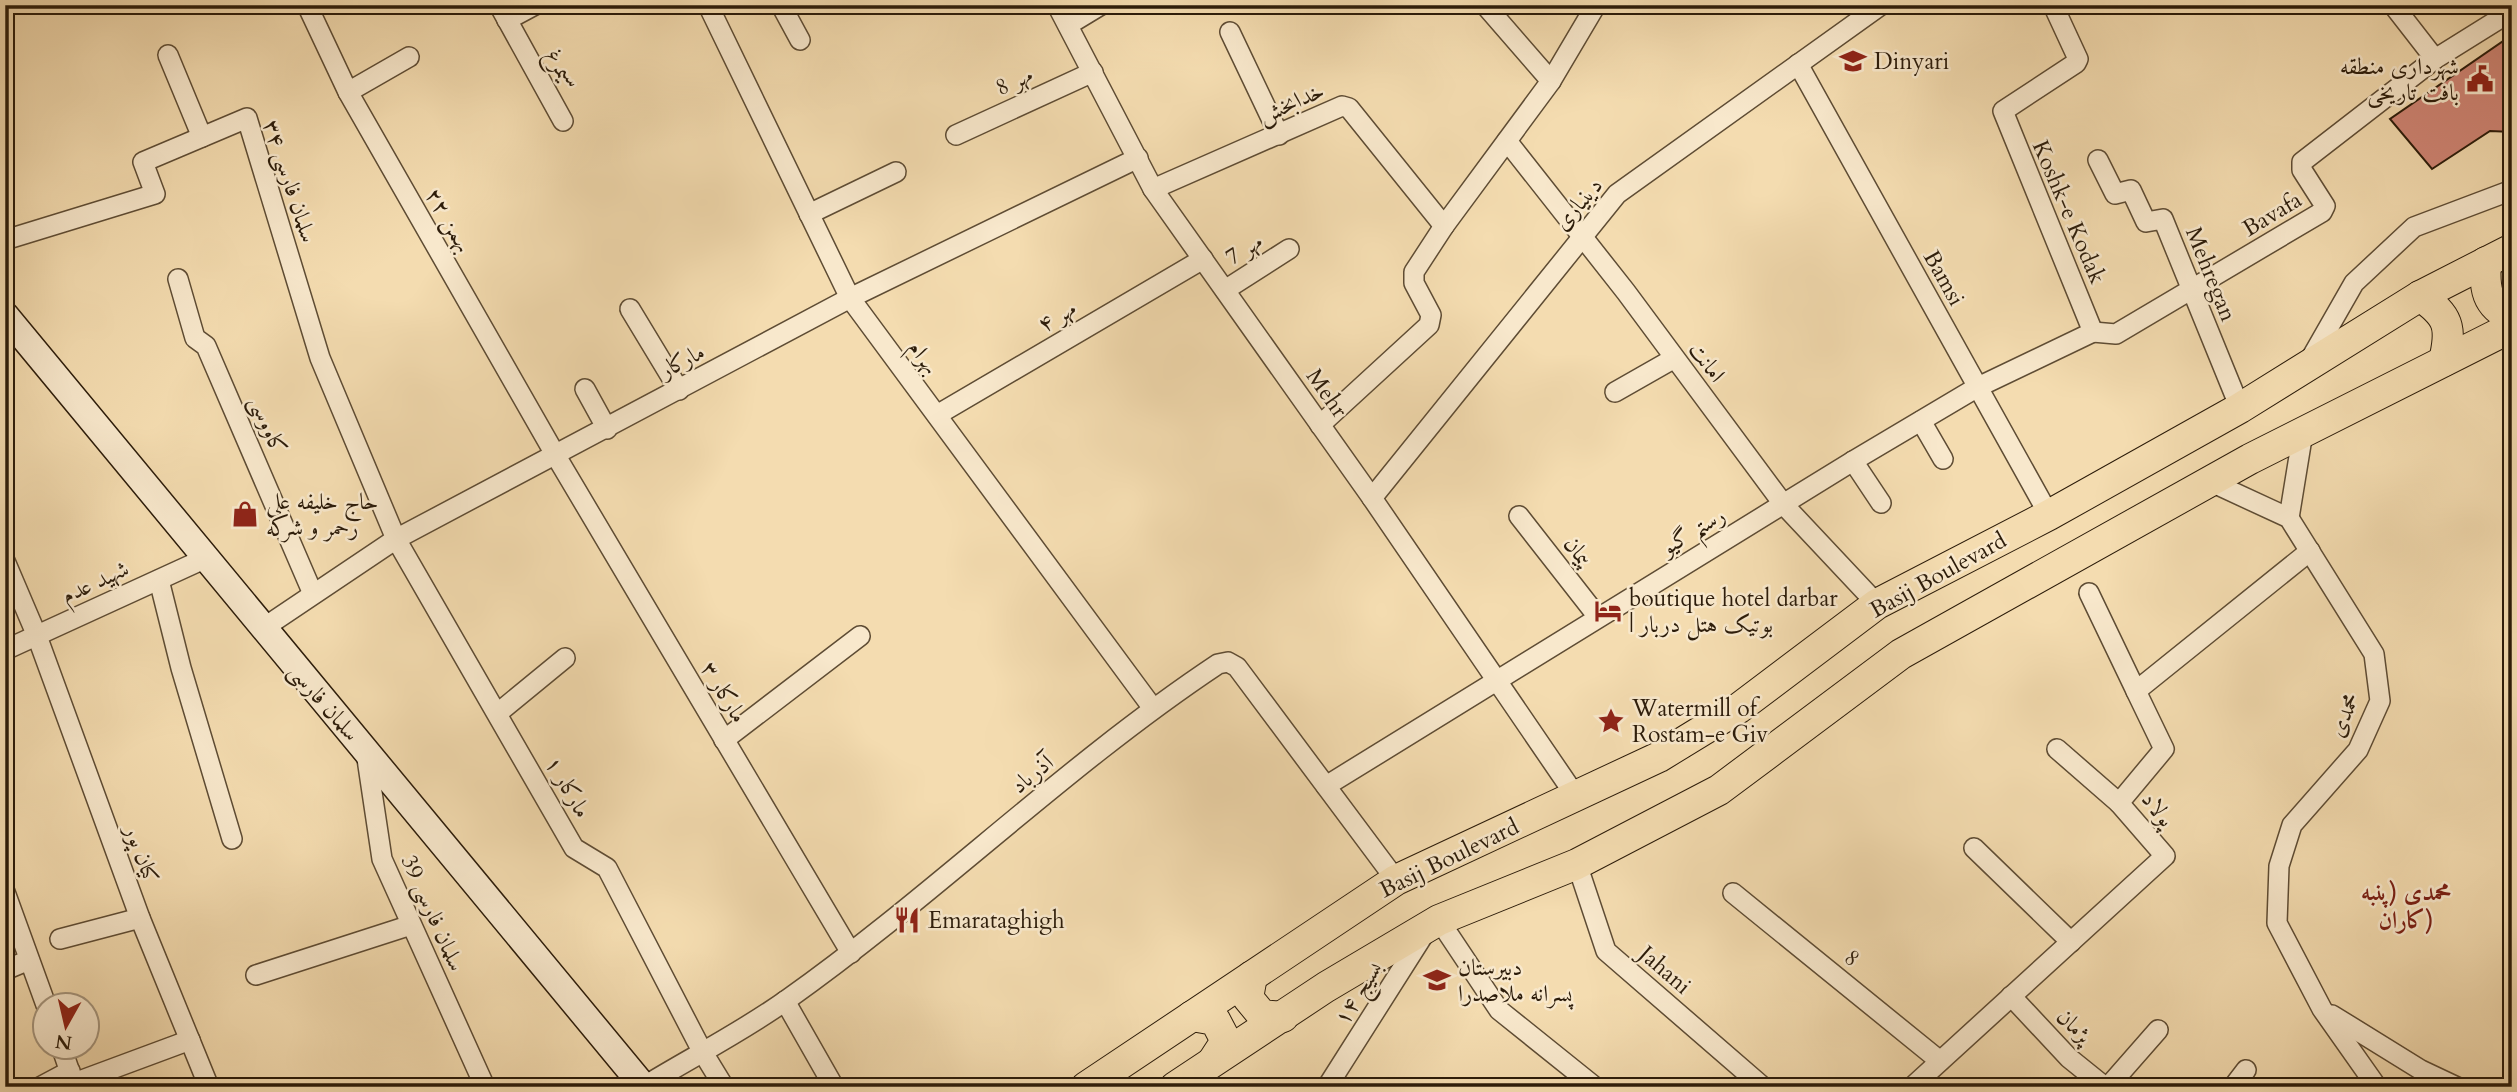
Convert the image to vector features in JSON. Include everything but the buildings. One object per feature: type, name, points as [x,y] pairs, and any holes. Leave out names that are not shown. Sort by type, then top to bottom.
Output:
[{"type":"main road","name":"Basij Boulevard","points":[[1086,1087],[1396,880],[1659,757],[1739,708],[1877,604],[2049,515],[2240,408],[2420,296],[2499,255]]},
{"type":"main road","points":[[2499,255],[2483,288],[2497,311],[2512,317]]},
{"type":"main road","points":[[2420,296],[2441,311],[2446,323],[2450,335],[2444,361]]},
{"type":"main road","name":"سلمان فارسی","points":[[5,315],[643,1087]]},
{"type":"main road","points":[[1199,1077],[1283,1017],[1434,923],[1577,864],[1719,790],[1901,654],[2209,481],[2512,327]]},
{"type":"main road","points":[[1252,976],[1248,998],[1262,1015],[1283,1017]]},
{"type":"main road","points":[[1192,1016],[1215,1020],[1226,1041],[1199,1077]]},
{"type":"street","name":"۲۲ بهمن","points":[[307,5],[348,92],[556,456]]},
{"type":"street","points":[[503,12],[535,5]]},
{"type":"street","name":"بهرام","points":[[708,5],[850,298],[1152,707]]},
{"type":"street","points":[[780,5],[800,40]]},
{"type":"street","name":"Mehr","points":[[1057,5],[1153,189],[1372,498],[1577,797]]},
{"type":"street","points":[[1068,25],[1101,5]]},
{"type":"street","points":[[1485,5],[1551,81]]},
{"type":"street","points":[[1320,425],[1429,325],[1432,315],[1413,277],[1444,226],[1551,81],[1596,5]]},
{"type":"street","name":"دینیاری","points":[[1372,498],[1581,235],[1617,194],[1881,5]]},
{"type":"street","name":"Koshk-e Kodak","points":[[2053,5],[2078,59],[2076,63],[2003,111],[2093,332]]},
{"type":"street","points":[[2393,5],[2435,59]]},
{"type":"street","name":"Bavafa","points":[[2192,291],[2322,212],[2325,206],[2302,170],[2302,162],[2435,59],[2512,11]]},
{"type":"street","name":"سیمرغ","points":[[503,12],[563,121]]},
{"type":"street","points":[[1230,32],[1279,135]]},
{"type":"street","points":[[168,55],[202,137]]},
{"type":"street","points":[[348,92],[409,57]]},
{"type":"street","name":"Bamsi","points":[[1798,64],[2049,515]]},
{"type":"street","name":"مهر 8","points":[[956,135],[1093,72]]},
{"type":"street","name":"خدابخش","points":[[1153,189],[1342,106],[1349,108],[1444,226]]},
{"type":"street","name":"سلمان فارسی ۳۴","points":[[5,240],[155,194],[143,162],[247,118],[320,358],[396,538]]},
{"type":"street","name":"امانت","points":[[1507,141],[1784,505],[1877,604]]},
{"type":"street","name":"مارکار","points":[[262,629],[396,538],[556,456],[850,298],[1138,158]]},
{"type":"street","name":"Mehregan","points":[[2098,160],[2115,194],[2131,190],[2146,222],[2163,219],[2240,408]]},
{"type":"street","points":[[809,214],[896,172]]},
{"type":"street","points":[[2306,367],[2354,283],[2414,227],[2512,190]]},
{"type":"street","name":"مهر 7","points":[[1225,290],[1289,249]]},
{"type":"street","name":"مهر ۴","points":[[937,415],[1203,259]]},
{"type":"street","name":"کاووسی","points":[[178,279],[195,338],[206,346],[212,359],[313,594]]},
{"type":"street","name":"رستم گیو","points":[[1326,786],[1976,388],[2093,332],[2116,334],[2192,291]]},
{"type":"street","points":[[630,309],[679,390]]},
{"type":"street","points":[[1615,392],[1673,359]]},
{"type":"street","points":[[585,389],[607,429]]},
{"type":"street","points":[[1922,421],[1943,459]]},
{"type":"street","points":[[2209,481],[2289,518],[2303,432]]},
{"type":"street","name":"مارکار ۳","points":[[556,456],[851,953]]},
{"type":"street","points":[[1853,461],[1881,503]]},
{"type":"street","name":"پیمان","points":[[1519,516],[1598,617]]},
{"type":"street","name":"محمدی","points":[[2289,518],[2374,654],[2380,701],[2358,750],[2292,825],[2279,866],[2277,923],[2322,1009],[2377,1087]]},
{"type":"street","name":"مارکار ۱","points":[[396,538],[574,848],[607,868],[702,1051],[724,1087]]},
{"type":"street","points":[[2089,593],[2136,691],[2309,551]]},
{"type":"street","name":"شهید عدم","points":[[5,650],[206,558]]},
{"type":"street","name":"کیان پور","points":[[5,561],[37,636],[140,918],[209,1087]]},
{"type":"street","points":[[159,580],[181,668],[232,839]]},
{"type":"street","points":[[724,740],[860,636]]},
{"type":"street","points":[[498,713],[565,658]]},
{"type":"street","name":"آذرباد","points":[[643,1087],[785,1001],[851,953],[1152,707],[1217,664],[1228,662],[1237,667],[1396,880]]},
{"type":"street","name":"پولاد","points":[[1912,1087],[2165,856],[2119,803],[2164,750],[2136,691]]},
{"type":"street","points":[[2057,749],[2119,803]]},
{"type":"street","name":"سلمان فارسی 39","points":[[366,751],[382,859],[485,1087]]},
{"type":"street","points":[[1974,848],[2071,942]]},
{"type":"street","name":"Jahani","points":[[1577,864],[1606,951],[1762,1087]]},
{"type":"street","points":[[5,892],[41,990]]},
{"type":"street","name":"8","points":[[1733,893],[1940,1061]]},
{"type":"street","points":[[60,939],[140,918]]},
{"type":"street","points":[[1434,923],[1499,1010],[1595,1087]]},
{"type":"street","name":"بسیج ۱۴","points":[[1327,1087],[1434,923]]},
{"type":"street","points":[[257,975],[411,925]]},
{"type":"street","points":[[5,970],[29,960]]},
{"type":"street","name":"پژمان","points":[[2011,996],[2069,1058],[2106,1087]]},
{"type":"street","points":[[785,1001],[834,1087]]},
{"type":"street","points":[[2322,1009],[2421,1070],[2457,1087]]},
{"type":"street","points":[[2106,1087],[2158,1030]]},
{"type":"street","points":[[40,1087],[73,1080],[190,1040]]},
{"type":"street","points":[[66,1060],[73,1080]]},
{"type":"street","points":[[2233,1087],[2246,1070]]},
{"type":"place","name":"Dinyari","points":[[1853,61]]},
{"type":"place","name":"شهرداری منطقه بافت تاریخی","points":[[2480,79]]},
{"type":"place","name":"حاج خلیفه علی رحمر و شرکه","points":[[245,514]]},
{"type":"place","name":"boutique hotel darbar | بوتیک هتل دربار","points":[[1608,611]]},
{"type":"place","name":"Watermill of Rostam-e Giv","points":[[1611,721]]},
{"type":"place","name":"Emarataghigh","points":[[907,920]]},
{"type":"place","name":"دبیرستان پسرانه ملاصدرا","points":[[1437,980]]},
{"type":"district","name":"محمدی (پنبه کاران)","points":[[2406,906]]}]
